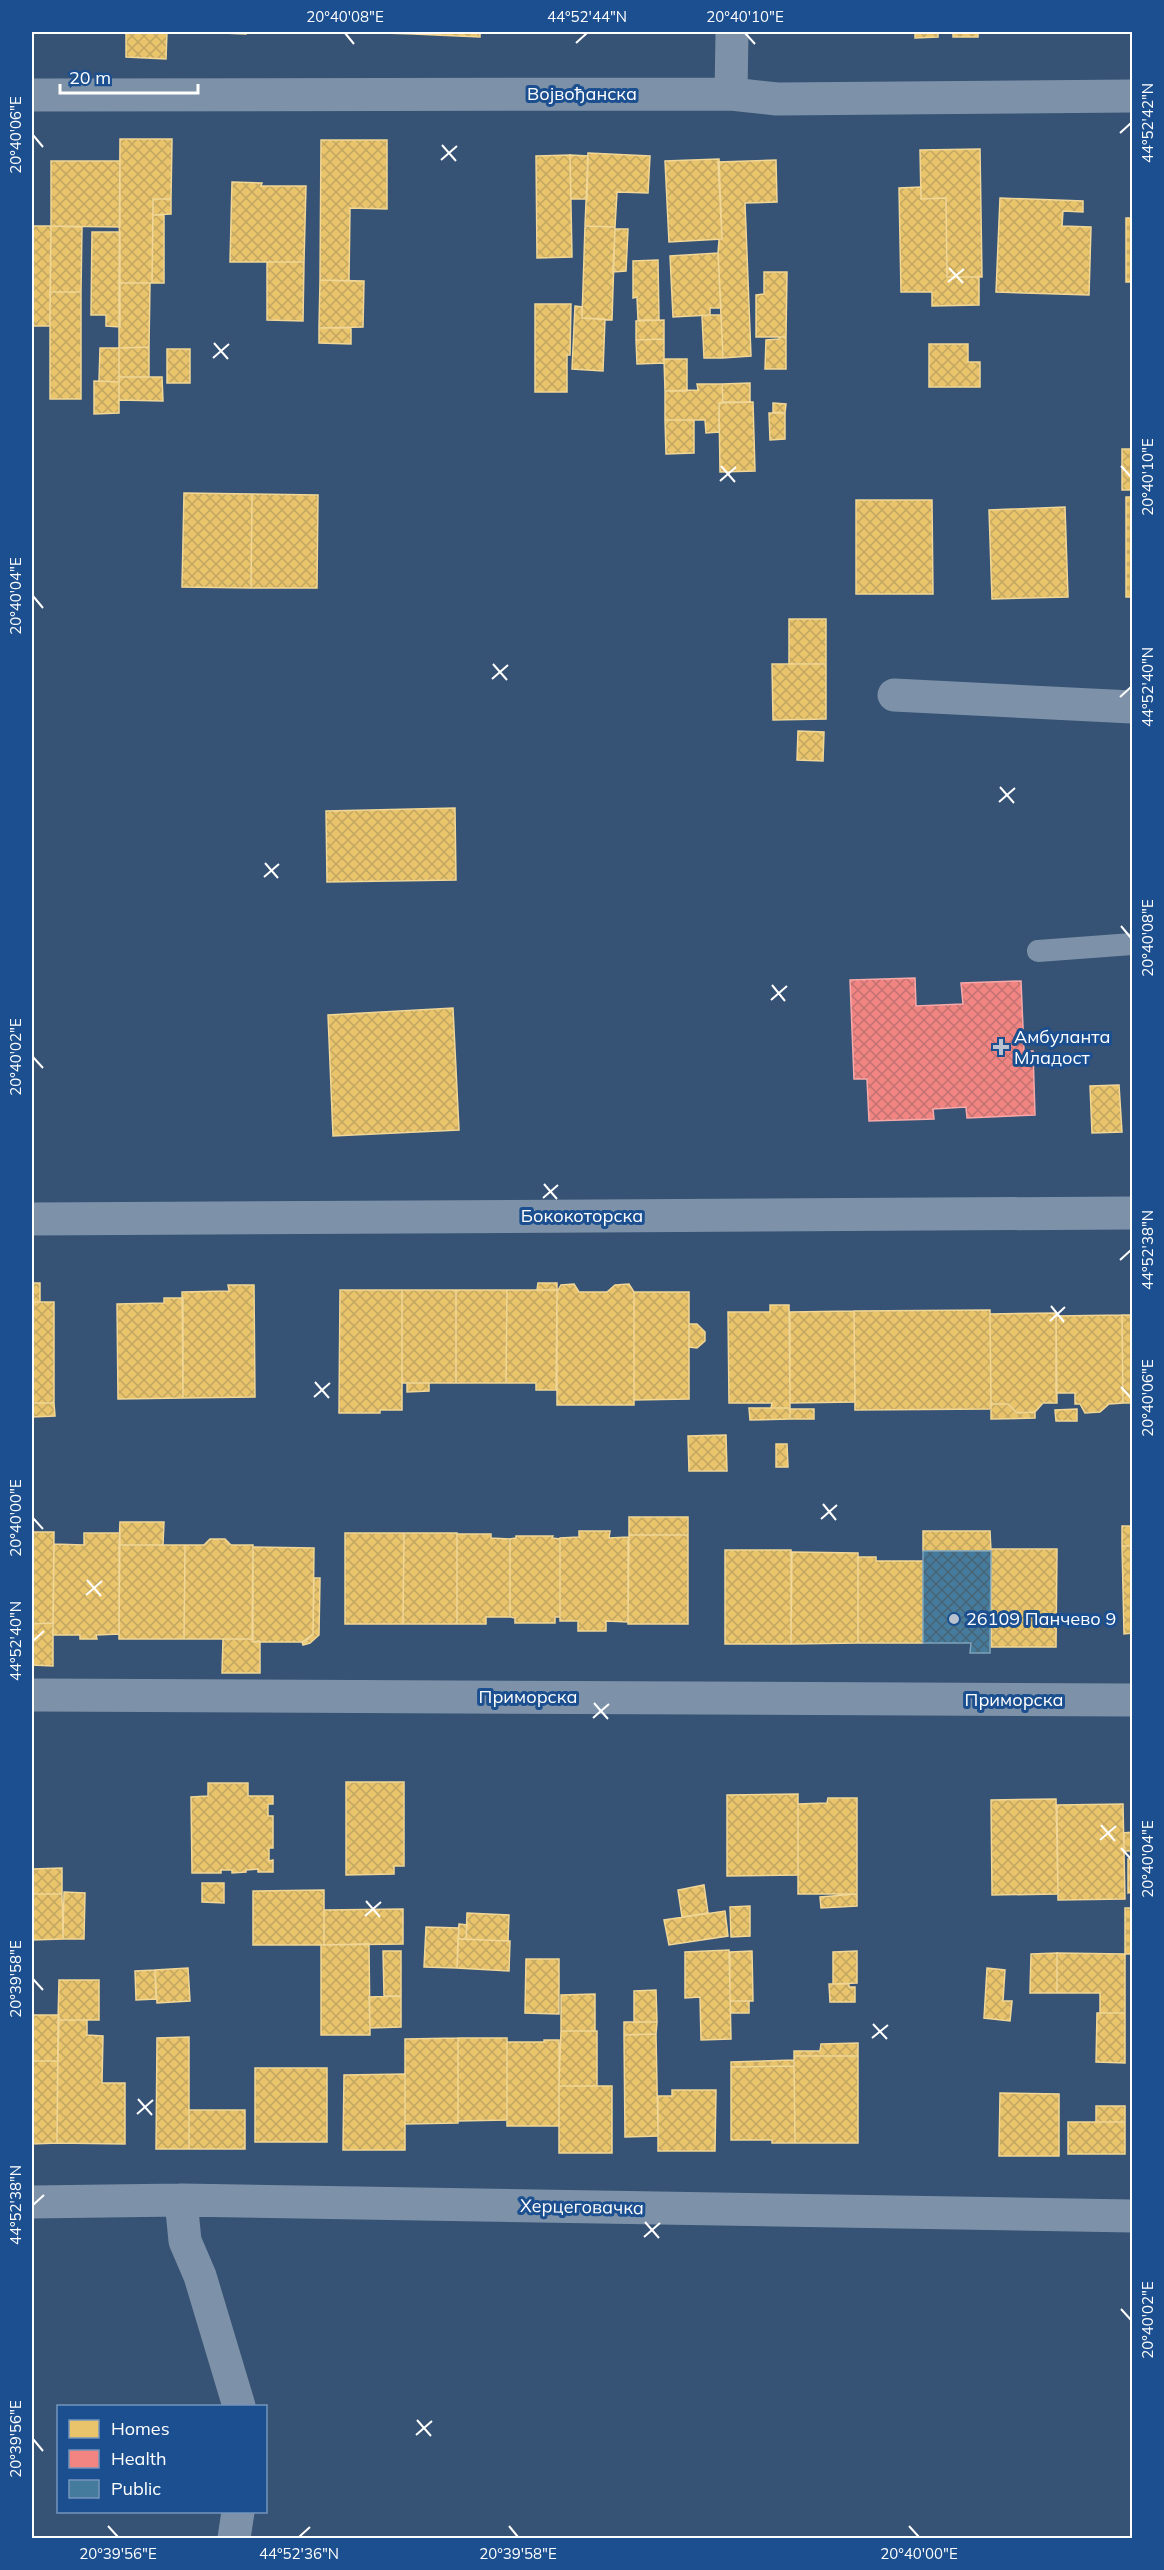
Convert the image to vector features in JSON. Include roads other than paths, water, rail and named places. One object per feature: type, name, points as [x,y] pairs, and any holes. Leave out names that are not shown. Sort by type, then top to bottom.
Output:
[{"type":"street","points":[[731,94],[732,32]]},
{"type":"street","name":"Војвођанска","points":[[32,94],[731,94],[777,99],[1132,96]]},
{"type":"street","points":[[894,695],[1132,707]]},
{"type":"street","name":"Бококоторска","points":[[32,1218],[1132,1213]]},
{"type":"street","name":"Приморска","points":[[32,1695],[1132,1700]]},
{"type":"street","points":[[181,2200],[185,2241],[200,2276],[239,2405]]},
{"type":"street","name":"Херцеговачка","points":[[32,2202],[181,2200],[1132,2216]]},
{"type":"street","points":[[234,2538],[238,2513]]},
{"type":"lane","points":[[1038,951],[1132,944]]},
{"type":"place","name":"Амбуланта Младост","points":[[1001,1047]]},
{"type":"place","name":"26109 Панчево 9","points":[[954,1619]]}]
